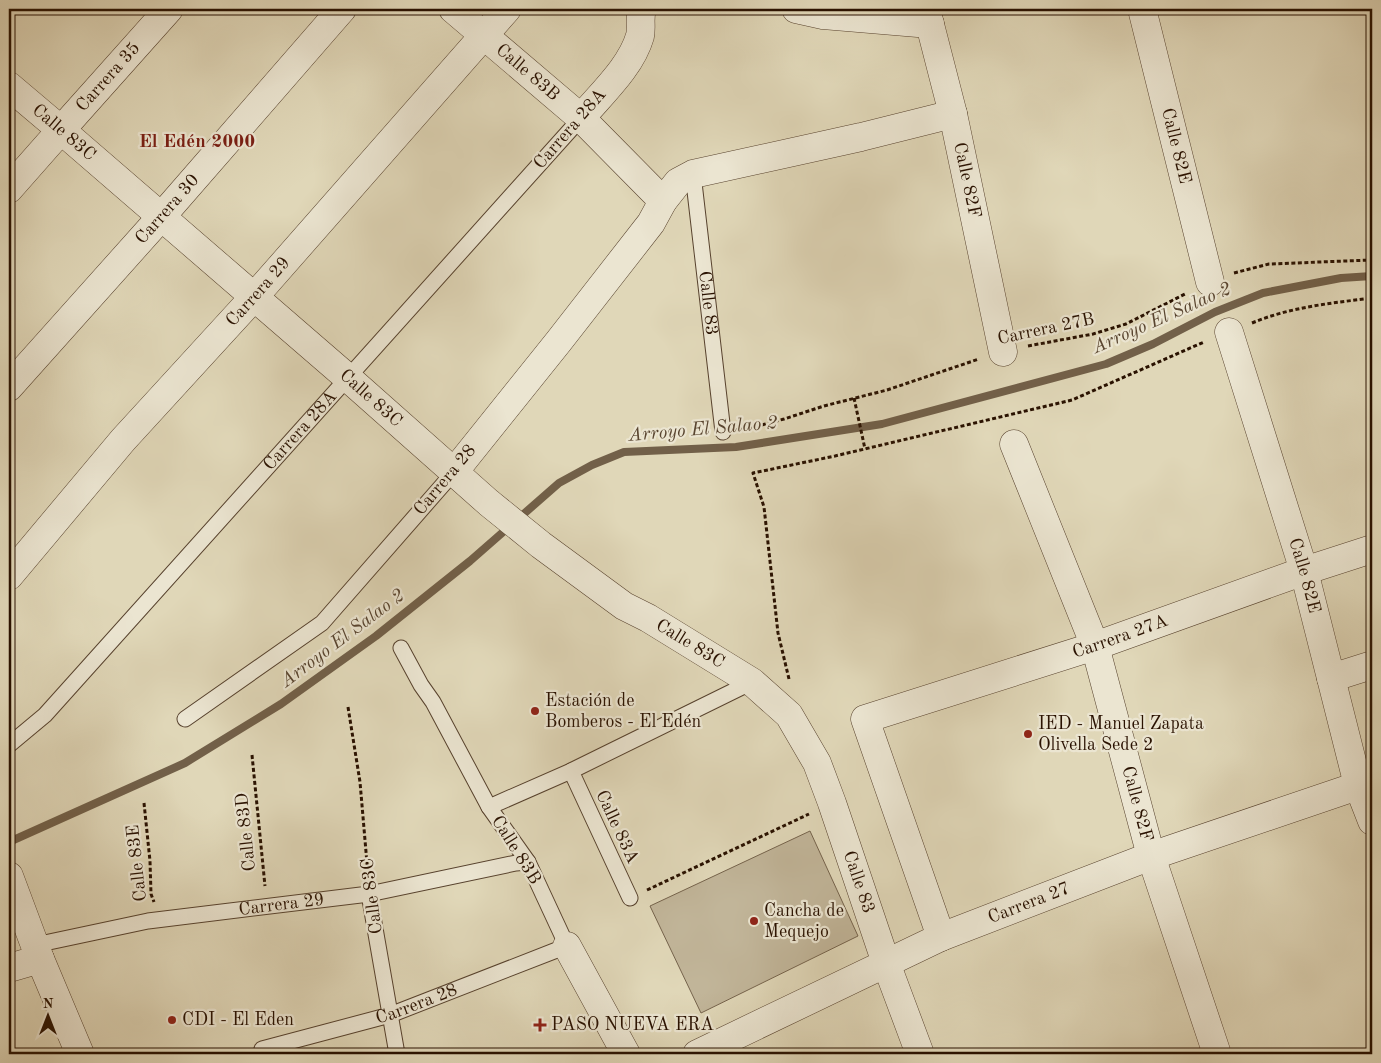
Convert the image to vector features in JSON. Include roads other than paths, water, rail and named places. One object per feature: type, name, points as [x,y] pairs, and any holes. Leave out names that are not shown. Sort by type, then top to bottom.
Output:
[{"type":"street","name":"Carrera 35","points":[[9,189],[169,9]]},
{"type":"street","name":"Carrera 30","points":[[9,387],[161,217],[342,9]]},
{"type":"street","name":"Calle 83B","points":[[452,9],[581,118],[664,201]]},
{"type":"street","name":"Carrera 29","points":[[9,576],[123,440],[254,297],[507,9]]},
{"type":"street","name":"Carrera 28A","points":[[581,118],[627,64],[640,34],[640,14],[642,9]]},
{"type":"street","points":[[796,9],[823,15],[928,16]]},
{"type":"street","name":"Calle 82E","points":[[1142,9],[1210,282]]},
{"type":"street","name":"Calle 82F","points":[[928,16],[953,114],[1003,352]]},
{"type":"street","name":"Calle 83C","points":[[9,86],[348,378],[488,503],[624,606],[648,618],[752,682]]},
{"type":"street","points":[[693,174],[861,137],[953,114]]},
{"type":"street","name":"Carrera 28","points":[[454,472],[651,224],[664,201],[678,182],[693,174]]},
{"type":"street","name":"Calle 82E","points":[[1229,332],[1304,571],[1331,678],[1365,783],[1372,821]]},
{"type":"street","name":"Calle 82F","points":[[1014,444],[1095,646],[1151,856],[1217,1054]]},
{"type":"street","name":"Carrera 27A","points":[[942,937],[865,719],[1095,646],[1304,571],[1372,549]]},
{"type":"street","points":[[1331,678],[1372,666]]},
{"type":"street","name":"Calle 83","points":[[752,682],[789,715],[817,763],[886,963],[920,1054]]},
{"type":"street","name":"Carrera 27","points":[[697,1054],[942,937],[1151,856],[1365,783]]},
{"type":"street","points":[[9,876],[37,952],[80,1054]]},
{"type":"street","name":"Calle 83B","points":[[566,946],[626,1054]]},
{"type":"street","points":[[9,968],[37,952]]},
{"type":"lane","name":"Carrera 28A","points":[[9,745],[46,715],[581,118]]},
{"type":"lane","name":"Calle 83","points":[[693,174],[723,432]]},
{"type":"lane","name":"Carrera 28","points":[[186,719],[322,623],[454,472]]},
{"type":"lane","name":"Calle 83B","points":[[402,648],[489,806],[528,862],[566,946]]},
{"type":"lane","points":[[489,806],[571,771],[752,682]]},
{"type":"lane","name":"Calle 83A","points":[[571,771],[630,898]]},
{"type":"lane","name":"Carrera 29","points":[[37,952],[124,925],[369,894],[528,862]]},
{"type":"lane","name":"Calle 83C","points":[[369,894],[397,1054]]},
{"type":"lane","name":"Carrera 28","points":[[262,1049],[390,1015],[566,946]]},
{"type":"waterway","name":"Arroyo El Salao 2","points":[[9,842],[185,763],[281,704],[376,636],[470,561],[559,483],[592,465],[624,452],[736,447],[882,424],[1106,364],[1153,344],[1215,312],[1263,293],[1341,278],[1372,276]]},
{"type":"place","name":"Estación de Bomberos - El Edén","points":[[535,711]]},
{"type":"place","name":"IED - Manuel Zapata Olivella Sede 2","points":[[1028,734]]},
{"type":"place","name":"Cancha de Mequejo","points":[[754,921]]},
{"type":"place","name":"CDI - El Eden","points":[[172,1020]]},
{"type":"place","name":"PASO NUEVA ERA","points":[[540,1025]]},
{"type":"district","name":"El Edén 2000","points":[[197,142]]}]
